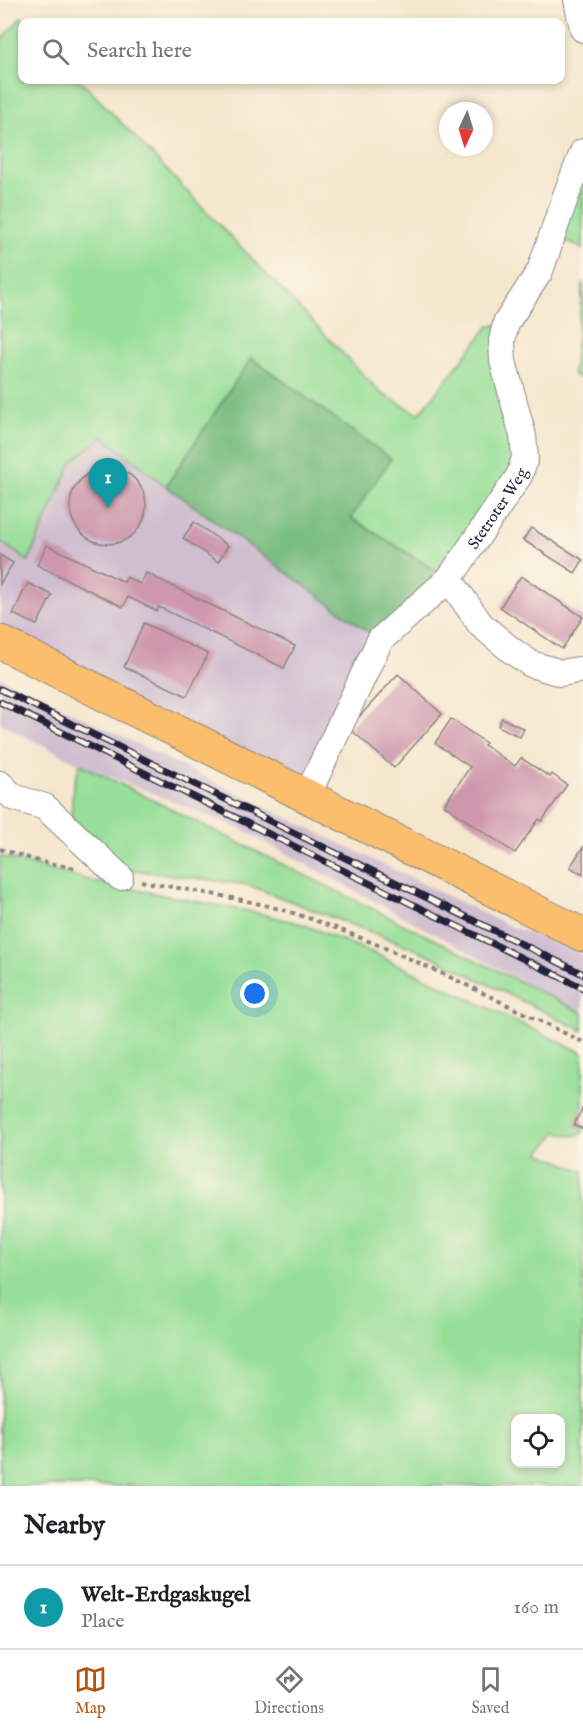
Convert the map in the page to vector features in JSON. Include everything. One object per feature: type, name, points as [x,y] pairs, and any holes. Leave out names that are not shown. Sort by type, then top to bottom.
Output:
[{"type":"main road","points":[[0,642],[583,935]]},
{"type":"street","points":[[577,0],[583,29]]},
{"type":"street","name":"Stetroter Weg","points":[[307,796],[380,640],[449,579],[519,476],[525,458],[523,436],[503,361],[502,342],[506,322],[540,271],[583,152]]},
{"type":"street","points":[[449,579],[481,625],[511,650],[531,664],[561,673],[578,670]]},
{"type":"street","points":[[0,784],[13,797],[45,807],[120,877]]},
{"type":"street","points":[[0,803],[15,807],[45,807]]},
{"type":"path","points":[[0,849],[42,862],[75,868]]},
{"type":"path","points":[[120,877],[260,904],[304,916],[393,951],[583,1042]]},
{"type":"shaded area","points":[[103,437],[166,486],[380,640],[307,796],[0,641],[0,541],[28,560],[72,462]]},
{"type":"shaded area","points":[[0,677],[509,926],[569,948],[583,956],[583,1014],[239,828],[80,764],[0,723]]},
{"type":"green space","points":[[18,21],[18,84],[84,84],[382,394],[419,414],[489,326],[499,325],[519,459],[449,579],[351,518],[390,459],[252,358],[166,486],[103,437],[72,462],[28,561],[0,541],[0,42]]},
{"type":"green space","points":[[583,167],[583,249],[558,237]]},
{"type":"green space","points":[[583,282],[583,380],[573,374]]},
{"type":"green space","points":[[251,358],[391,459],[351,518],[449,579],[380,640],[166,486]]},
{"type":"green space","points":[[80,764],[583,1013],[583,1031],[425,953],[248,885],[126,869],[71,818],[73,786]]},
{"type":"green space","points":[[0,856],[96,882],[302,924],[371,952],[583,1053],[583,1107],[575,1125],[583,1129],[583,1133],[573,1136],[558,1132],[539,1153],[583,1171],[583,1486],[0,1486]]},
{"type":"building","points":[[116,468],[129,474],[140,485],[146,498],[144,521],[129,538],[116,544],[100,544],[87,538],[72,521],[70,498],[76,485],[93,470]]},
{"type":"building","points":[[194,522],[228,546],[218,562],[183,538]]},
{"type":"building","points":[[531,528],[583,560],[575,573],[523,540]]},
{"type":"building","points":[[47,545],[124,582],[127,577],[140,584],[146,573],[295,646],[284,668],[159,607],[157,611],[128,597],[123,607],[37,565]]},
{"type":"building","points":[[0,555],[13,563],[0,584]]},
{"type":"building","points":[[521,576],[583,617],[562,649],[500,607]]},
{"type":"building","points":[[28,583],[52,595],[37,625],[13,614]]},
{"type":"building","points":[[144,623],[208,654],[187,696],[124,667]]},
{"type":"building","points":[[398,674],[442,714],[394,768],[349,728]]},
{"type":"building","points":[[502,718],[524,729],[520,737],[498,726]]},
{"type":"building","points":[[451,719],[515,766],[521,758],[550,777],[552,774],[567,785],[542,821],[539,819],[515,853],[444,805],[470,767],[435,743]]},
{"type":"building","points":[[583,847],[583,875],[570,867]]},
{"type":"building","points":[[583,1107],[583,1129],[574,1125]]},
{"type":"railway","points":[[0,689],[583,974]]},
{"type":"railway","points":[[0,702],[583,988]]},
{"type":"place","name":"Welt-Erdgaskugel","points":[[108,508]]}]
